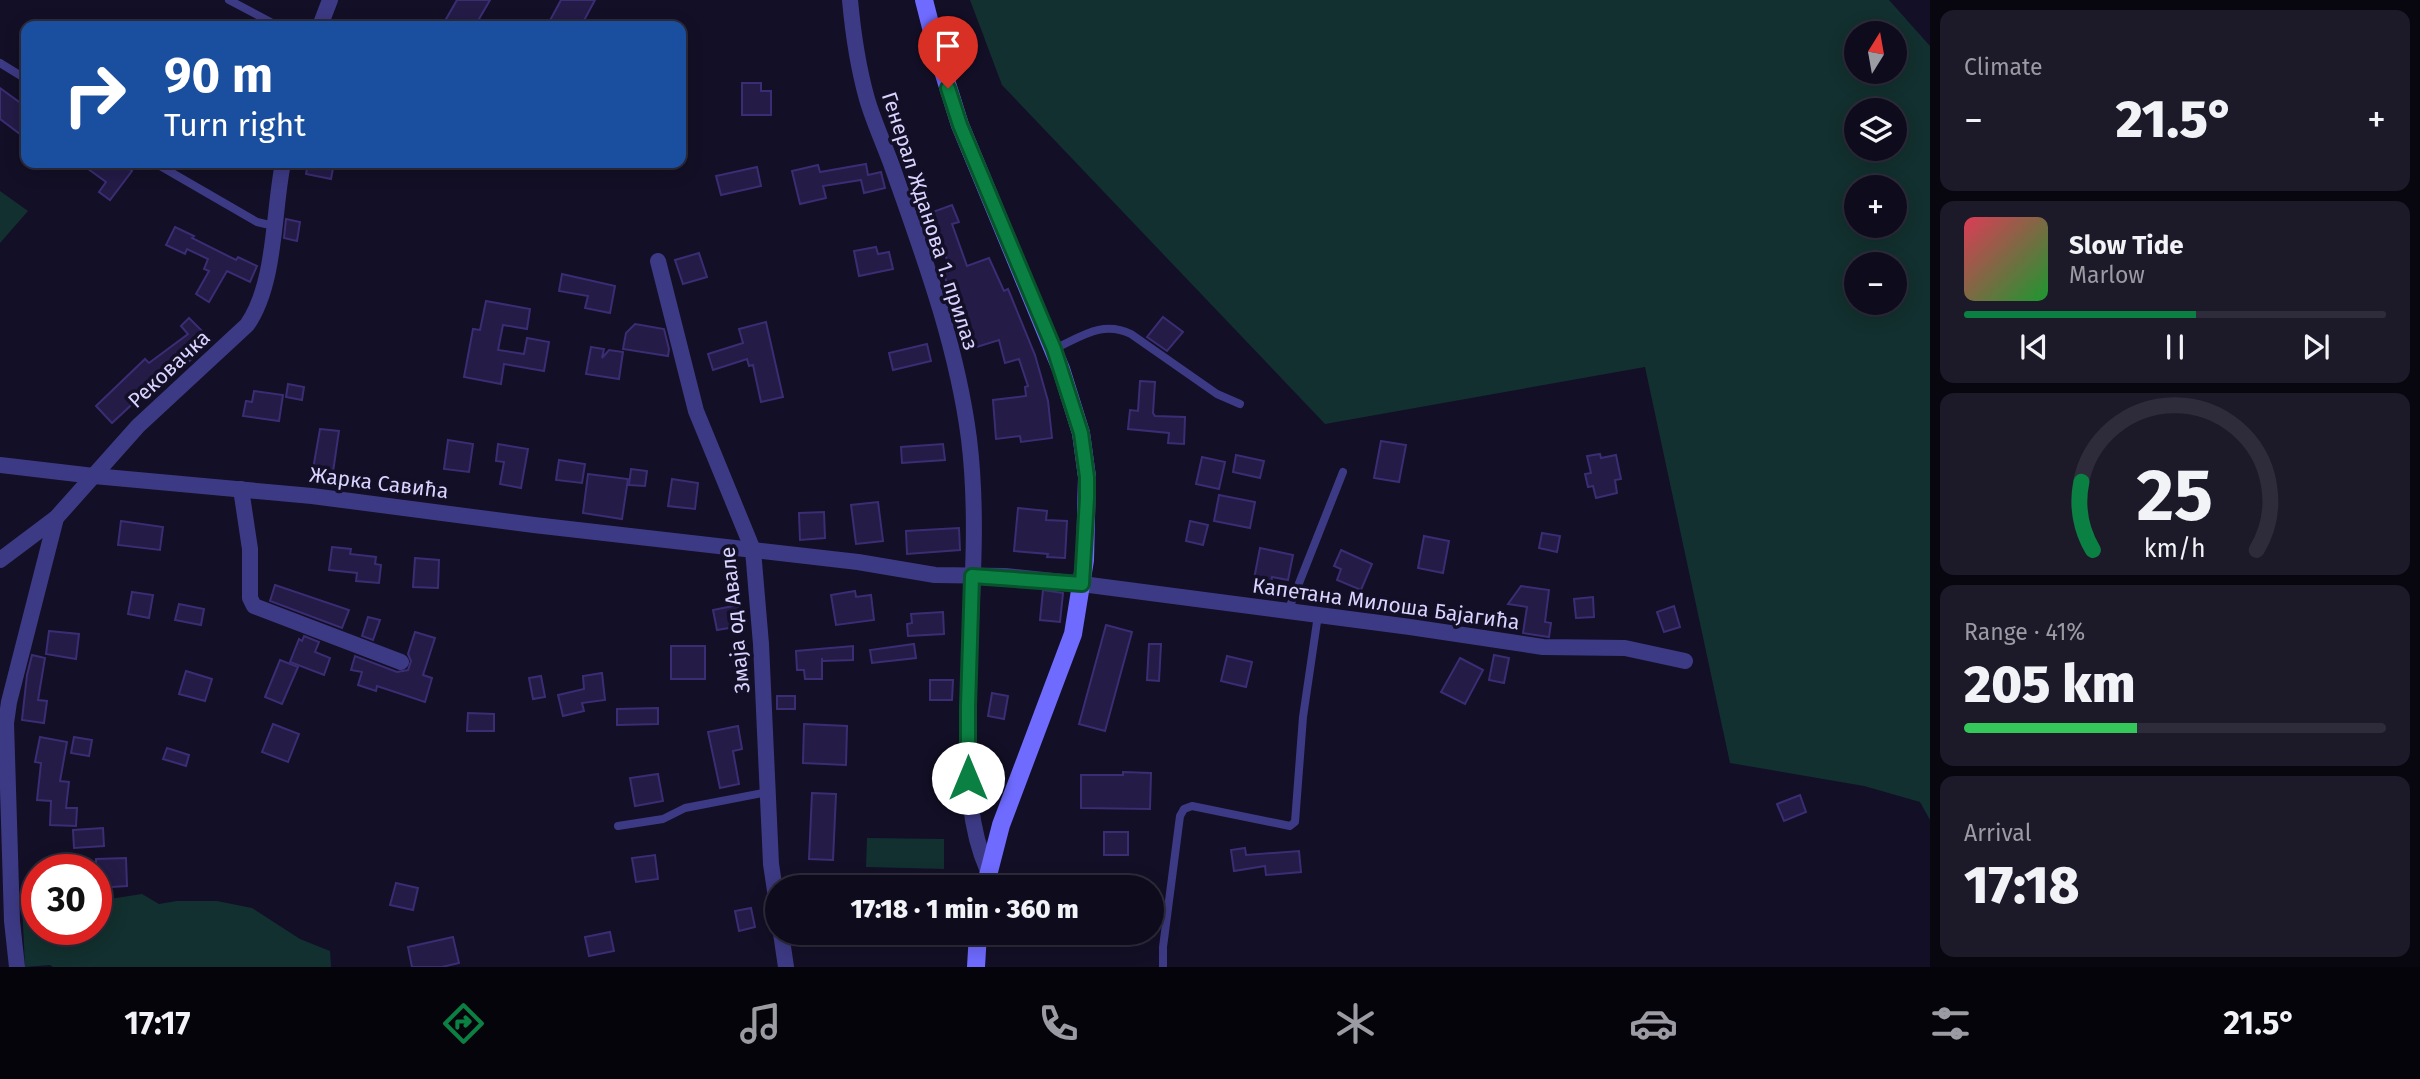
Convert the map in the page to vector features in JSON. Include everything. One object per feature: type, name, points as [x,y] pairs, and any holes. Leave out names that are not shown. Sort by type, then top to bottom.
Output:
[{"type":"main road","points":[[924,0],[960,125],[1054,349],[1081,433],[1087,477],[1086,543],[1073,634],[1001,825],[987,875]]},
{"type":"main road","points":[[976,967],[977,945]]},
{"type":"street","points":[[322,21],[330,0]]},
{"type":"street","name":"Генерал Жданова 1. прилаз","points":[[850,0],[855,46],[867,100],[939,303],[961,393],[969,442],[973,514],[968,778],[974,830],[985,875]]},
{"type":"street","name":"Рековачка","points":[[0,560],[56,518],[138,426],[247,325],[262,296],[267,275],[283,168]]},
{"type":"street","name":"Змаја од Авале","points":[[658,261],[696,411],[753,550],[761,644],[773,875]]},
{"type":"street","name":"Жарка Савића","points":[[0,465],[241,489],[858,562],[935,575],[972,576]]},
{"type":"street","points":[[241,489],[250,549],[250,598],[254,606],[401,662]]},
{"type":"street","points":[[17,967],[6,923],[6,714],[56,518]]},
{"type":"street","name":"Капетана Милоша Бајагића","points":[[972,576],[1082,584],[1533,646],[1625,648],[1685,661]]},
{"type":"street","points":[[783,945],[786,967]]},
{"type":"lane","points":[[229,0],[269,21]]},
{"type":"lane","points":[[0,63],[21,76]]},
{"type":"lane","points":[[164,168],[257,222],[274,226]]},
{"type":"lane","points":[[1054,349],[1105,327],[1118,328],[1131,334],[1217,394],[1240,404]]},
{"type":"lane","points":[[1288,611],[1343,472]]},
{"type":"lane","points":[[1163,967],[1163,947],[1180,816],[1184,809],[1192,806],[1290,826],[1295,822],[1303,717],[1318,615]]},
{"type":"lane","points":[[618,826],[663,819],[685,808],[769,792]]},
{"type":"green space","points":[[970,0],[1889,0],[1908,21],[1844,21],[1844,84],[1908,84],[1908,21],[1930,46],[1930,820],[1920,802],[1864,786],[1730,763],[1645,367],[1325,424],[1002,85]]},
{"type":"green space","points":[[0,191],[28,211],[0,243]]},
{"type":"green space","points":[[867,838],[944,839],[944,869],[866,867]]},
{"type":"green space","points":[[142,894],[159,904],[217,901],[252,908],[300,939],[330,951],[331,967],[25,967],[24,945],[112,945],[112,899]]},
{"type":"building","points":[[457,0],[490,0],[478,21],[445,21]]},
{"type":"building","points":[[561,0],[595,0],[584,21],[550,21]]},
{"type":"building","points":[[742,83],[761,83],[761,91],[771,91],[771,115],[742,115]]},
{"type":"building","points":[[0,88],[21,103],[21,133],[0,119]]},
{"type":"building","points":[[866,164],[868,175],[881,172],[885,188],[864,193],[861,180],[823,186],[826,198],[800,204],[792,171],[818,165],[820,172]]},
{"type":"building","points":[[757,167],[761,186],[721,195],[716,176]]},
{"type":"building","points":[[87,168],[128,168],[132,171],[110,200],[99,192],[106,182]]},
{"type":"building","points":[[307,168],[333,168],[331,179],[306,174]]},
{"type":"building","points":[[952,205],[959,222],[952,224],[967,266],[989,258],[1004,291],[1008,289],[1035,355],[1048,401],[1052,438],[1021,442],[1020,436],[996,439],[993,400],[1026,396],[1025,387],[1028,386],[1019,359],[1005,363],[999,340],[967,350],[944,274],[950,268],[930,213]]},
{"type":"building","points":[[286,219],[300,222],[297,241],[284,238]]},
{"type":"building","points":[[175,227],[236,260],[238,257],[257,266],[250,282],[227,271],[209,302],[196,294],[209,271],[204,269],[208,259],[187,249],[185,254],[166,245]]},
{"type":"building","points":[[876,247],[878,254],[889,252],[893,269],[859,276],[854,251]]},
{"type":"building","points":[[699,253],[707,277],[683,284],[675,260]]},
{"type":"building","points":[[562,274],[615,286],[610,313],[585,308],[588,296],[559,291]]},
{"type":"building","points":[[486,301],[530,309],[527,329],[503,325],[498,350],[524,354],[527,338],[549,342],[544,371],[504,364],[501,384],[464,377],[473,329],[480,330]]},
{"type":"building","points":[[1163,317],[1183,332],[1167,351],[1147,337]]},
{"type":"building","points":[[189,318],[208,337],[196,349],[200,353],[176,371],[173,366],[112,423],[96,406],[145,359],[149,363],[188,334],[181,326]]},
{"type":"building","points":[[766,322],[783,397],[761,402],[753,365],[749,366],[747,359],[713,370],[708,354],[743,343],[739,329]]},
{"type":"building","points":[[635,324],[664,329],[668,356],[623,349],[626,333]]},
{"type":"building","points":[[927,344],[931,361],[893,370],[889,353]]},
{"type":"building","points":[[591,347],[604,349],[602,358],[609,350],[623,352],[619,379],[586,374]]},
{"type":"building","points":[[1140,381],[1155,382],[1155,416],[1185,417],[1184,444],[1168,443],[1169,433],[1128,429],[1130,410],[1138,411]]},
{"type":"building","points":[[288,384],[304,387],[302,400],[286,397]]},
{"type":"building","points":[[254,391],[283,395],[279,421],[243,416],[246,401],[252,402]]},
{"type":"building","points":[[320,429],[339,431],[333,472],[313,469]]},
{"type":"building","points":[[448,440],[473,444],[469,472],[444,469]]},
{"type":"building","points":[[1381,441],[1406,445],[1399,482],[1374,478]]},
{"type":"building","points":[[498,444],[528,449],[521,488],[500,484],[504,462],[496,461]]},
{"type":"building","points":[[943,444],[945,460],[902,463],[901,447]]},
{"type":"building","points":[[1600,454],[1601,458],[1616,455],[1621,479],[1615,480],[1617,493],[1596,498],[1593,486],[1588,487],[1585,474],[1591,473],[1587,456]]},
{"type":"building","points":[[1236,455],[1264,461],[1260,478],[1233,472]]},
{"type":"building","points":[[1202,457],[1225,462],[1219,489],[1196,484]]},
{"type":"building","points":[[559,460],[585,464],[582,483],[556,480]]},
{"type":"building","points":[[631,469],[647,471],[645,486],[629,485]]},
{"type":"building","points":[[588,474],[628,479],[622,519],[583,513]]},
{"type":"building","points":[[672,479],[698,483],[695,509],[668,506]]},
{"type":"building","points":[[1219,495],[1255,502],[1250,528],[1214,521]]},
{"type":"building","points":[[878,502],[883,541],[856,544],[851,505]]},
{"type":"building","points":[[1018,508],[1047,511],[1046,520],[1067,521],[1065,558],[1014,551]]},
{"type":"building","points":[[824,512],[825,538],[800,540],[799,513]]},
{"type":"building","points":[[121,521],[163,527],[160,550],[118,545]]},
{"type":"building","points":[[1190,521],[1208,525],[1203,545],[1186,541]]},
{"type":"building","points":[[959,528],[960,550],[907,554],[906,531]]},
{"type":"building","points":[[1542,533],[1560,536],[1557,552],[1539,548]]},
{"type":"building","points":[[1424,536],[1449,541],[1443,573],[1418,568]]},
{"type":"building","points":[[332,547],[351,549],[350,554],[376,557],[375,564],[381,565],[379,583],[356,581],[357,573],[329,570]]},
{"type":"building","points":[[1260,548],[1293,555],[1288,580],[1272,577],[1271,583],[1254,579]]},
{"type":"building","points":[[1341,550],[1372,564],[1361,590],[1337,580],[1341,569],[1334,566]]},
{"type":"building","points":[[415,558],[439,560],[438,588],[413,587]]},
{"type":"building","points":[[275,585],[349,610],[342,628],[270,601]]},
{"type":"building","points":[[1521,586],[1549,590],[1545,622],[1551,623],[1549,637],[1523,633],[1527,607],[1508,604]]},
{"type":"building","points":[[1043,590],[1063,593],[1060,622],[1040,620]]},
{"type":"building","points":[[855,591],[856,597],[871,595],[874,620],[836,625],[831,595]]},
{"type":"building","points":[[132,592],[153,595],[149,618],[128,614]]},
{"type":"building","points":[[1593,597],[1594,617],[1576,618],[1574,599]]},
{"type":"building","points":[[179,604],[204,609],[201,625],[175,620]]},
{"type":"building","points":[[738,605],[741,626],[717,630],[713,610]]},
{"type":"building","points":[[1674,606],[1680,627],[1664,632],[1657,612]]},
{"type":"building","points":[[943,612],[944,634],[908,636],[907,624],[912,623],[911,614]]},
{"type":"building","points":[[368,617],[380,620],[373,640],[362,636]]},
{"type":"building","points":[[1106,625],[1132,632],[1105,731],[1079,724]]},
{"type":"building","points":[[49,631],[79,634],[76,659],[46,654]]},
{"type":"building","points":[[415,632],[435,638],[423,675],[432,678],[425,702],[377,686],[376,691],[358,685],[362,672],[351,670],[355,656],[397,672],[408,670],[411,661],[408,654]]},
{"type":"building","points":[[304,636],[319,642],[315,652],[330,658],[324,675],[290,662],[299,639],[302,641]]},
{"type":"building","points":[[914,644],[916,658],[872,663],[870,650]]},
{"type":"building","points":[[1149,644],[1161,644],[1159,681],[1147,680]]},
{"type":"building","points":[[671,646],[705,646],[705,679],[671,679]]},
{"type":"building","points":[[853,646],[853,660],[822,661],[822,679],[805,679],[804,670],[797,670],[796,651]]},
{"type":"building","points":[[32,655],[45,658],[38,700],[47,701],[44,723],[22,720]]},
{"type":"building","points":[[1494,655],[1509,658],[1504,683],[1489,680]]},
{"type":"building","points":[[1227,656],[1252,662],[1246,687],[1221,681]]},
{"type":"building","points":[[1460,658],[1483,670],[1465,704],[1441,692]]},
{"type":"building","points":[[280,660],[298,667],[282,704],[265,697]]},
{"type":"building","points":[[186,671],[212,679],[205,701],[179,694]]},
{"type":"building","points":[[602,673],[605,700],[582,703],[584,711],[563,716],[558,695],[584,689],[583,676]]},
{"type":"building","points":[[541,676],[545,697],[533,699],[529,678]]},
{"type":"building","points":[[930,680],[953,680],[952,700],[930,700]]},
{"type":"building","points":[[992,693],[1008,696],[1004,719],[988,716]]},
{"type":"building","points":[[777,696],[795,696],[795,709],[777,709]]},
{"type":"building","points":[[658,708],[658,724],[617,725],[617,709]]},
{"type":"building","points":[[468,713],[494,714],[494,731],[467,731]]},
{"type":"building","points":[[273,724],[299,734],[288,762],[262,752]]},
{"type":"building","points":[[804,724],[847,726],[846,765],[803,763]]},
{"type":"building","points":[[738,726],[742,749],[733,751],[739,784],[720,788],[708,732]]},
{"type":"building","points":[[40,737],[67,742],[60,781],[69,782],[66,808],[77,808],[76,826],[50,825],[51,801],[37,800],[41,763],[35,762]]},
{"type":"building","points":[[74,737],[92,740],[89,756],[71,753]]},
{"type":"building","points":[[167,748],[189,755],[186,766],[163,759]]},
{"type":"building","points":[[982,759],[995,759],[998,794],[982,794]]},
{"type":"building","points":[[1123,772],[1151,773],[1150,809],[1081,808],[1081,775],[1123,775]]},
{"type":"building","points":[[658,774],[663,801],[635,806],[630,778]]},
{"type":"building","points":[[812,793],[836,794],[833,860],[809,859]]},
{"type":"building","points":[[1800,795],[1806,812],[1784,821],[1777,804]]},
{"type":"building","points":[[103,828],[104,846],[74,848],[73,830]]},
{"type":"building","points":[[1104,832],[1128,832],[1128,855],[1104,855]]},
{"type":"building","points":[[1245,848],[1246,855],[1299,851],[1301,872],[1266,875],[1265,866],[1234,871],[1231,850]]},
{"type":"building","points":[[655,855],[658,879],[636,882],[632,858]]},
{"type":"building","points":[[112,858],[126,858],[127,886],[112,887]]},
{"type":"building","points":[[396,883],[418,888],[413,910],[390,905]]},
{"type":"building","points":[[751,908],[755,927],[739,931],[735,911]]},
{"type":"building","points":[[610,932],[614,951],[589,956],[585,937]]},
{"type":"building","points":[[453,937],[459,963],[442,967],[412,967],[408,947]]},
{"type":"route","points":[[948,88],[960,125],[1061,369],[1081,433],[1087,477],[1082,584],[1005,576],[972,576],[968,778]]}]
